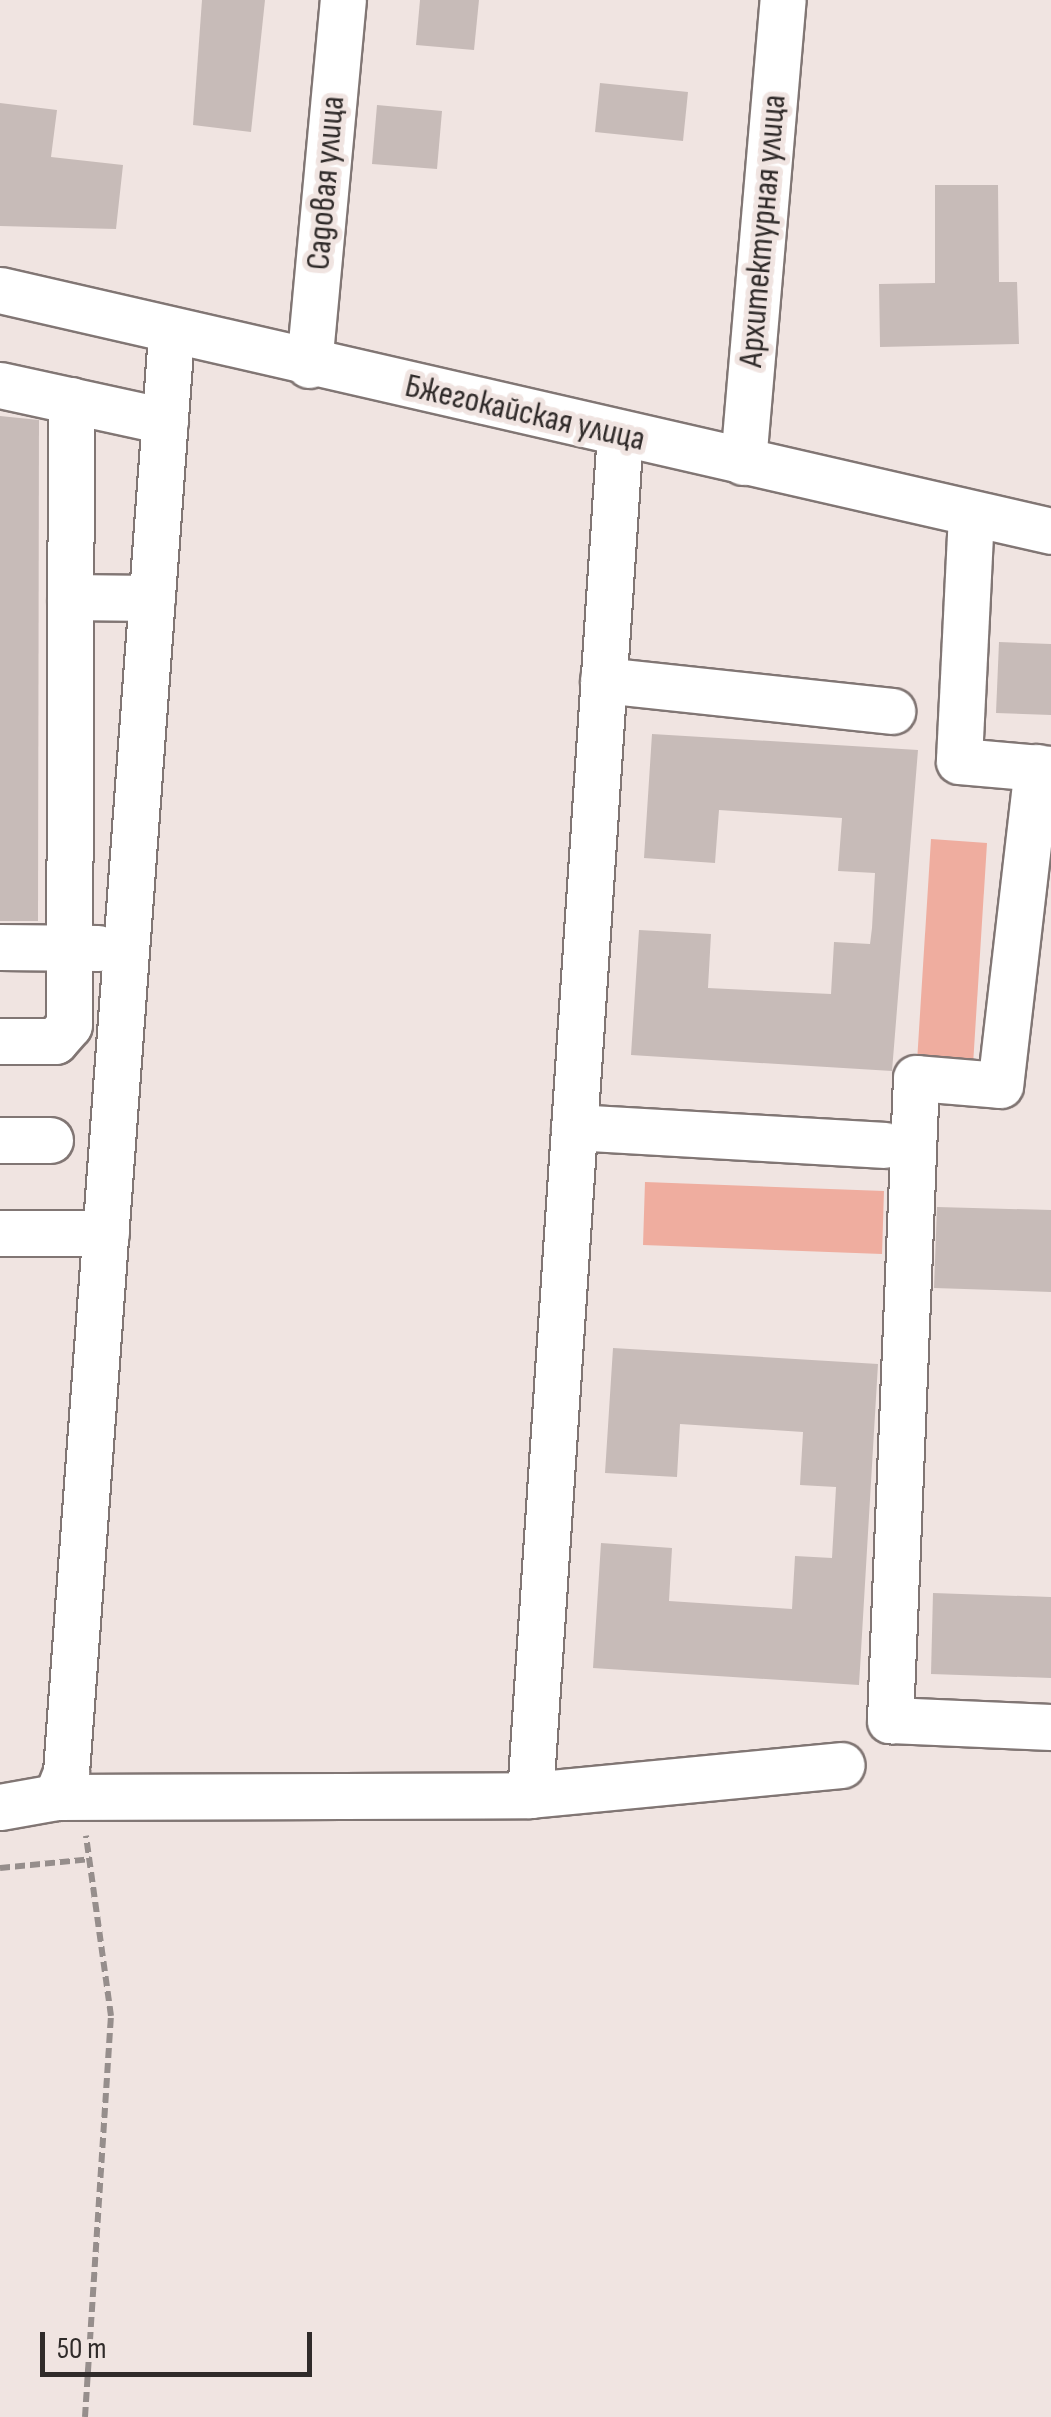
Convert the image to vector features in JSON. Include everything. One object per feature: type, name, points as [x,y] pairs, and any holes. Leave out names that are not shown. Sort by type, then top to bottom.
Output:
[{"type":"street","name":"Садовая улица","points":[[309,365],[342,0]]},
{"type":"street","name":"Архитектурная улица","points":[[744,462],[784,0]]},
{"type":"street","name":"Бжегокайская улица","points":[[0,290],[171,334],[1051,531]]},
{"type":"street","points":[[56,1797],[66,1772],[171,334]]},
{"type":"street","points":[[0,385],[165,420]]},
{"type":"street","points":[[0,1040],[66,1033],[70,948],[72,400]]},
{"type":"street","points":[[530,1796],[620,434]]},
{"type":"street","points":[[970,514],[959,762],[1044,768],[1000,1084],[916,1078],[890,1720],[1051,1726]]},
{"type":"street","points":[[70,598],[152,598]]},
{"type":"street","points":[[603,680],[892,711]]},
{"type":"street","points":[[0,948],[126,948]]},
{"type":"street","points":[[574,1128],[884,1144]]},
{"type":"street","points":[[0,1140],[50,1140]]},
{"type":"street","points":[[0,1232],[106,1233]]},
{"type":"street","points":[[0,1807],[56,1797],[530,1796],[842,1765]]},
{"type":"path","points":[[56,1797],[82,1814],[111,2016],[85,2417]]},
{"type":"path","points":[[0,1868],[91,1859]]},
{"type":"shaded area","points":[[931,839],[987,843],[973,1065],[917,1062]]},
{"type":"shaded area","points":[[645,1182],[884,1191],[882,1254],[643,1245]]},
{"type":"building","points":[[202,0],[265,0],[251,132],[193,125]]},
{"type":"building","points":[[420,0],[479,0],[474,50],[416,45]]},
{"type":"building","points":[[600,83],[688,92],[683,141],[595,132]]},
{"type":"building","points":[[0,103],[57,110],[51,157],[123,165],[116,229],[0,226]]},
{"type":"building","points":[[377,105],[442,111],[437,169],[372,164]]},
{"type":"building","points":[[935,185],[998,185],[999,282],[1017,282],[1019,344],[880,347],[879,284],[935,283]]},
{"type":"building","points":[[0,416],[39,420],[38,921],[0,921]]},
{"type":"building","points":[[999,642],[1051,644],[1051,715],[996,713]]},
{"type":"building","points":[[652,734],[918,750],[892,1071],[631,1055],[639,930],[711,934],[708,988],[831,994],[834,942],[870,944],[872,928],[875,873],[838,871],[842,818],[719,810],[715,863],[644,858]]},
{"type":"building","points":[[937,1207],[1051,1210],[1051,1292],[934,1288]]},
{"type":"building","points":[[613,1348],[878,1364],[859,1685],[593,1668],[601,1543],[672,1548],[669,1601],[792,1609],[795,1556],[832,1558],[836,1487],[800,1485],[803,1432],[680,1424],[677,1477],[605,1473]]},
{"type":"building","points":[[933,1593],[1051,1597],[1051,1678],[931,1674]]}]
